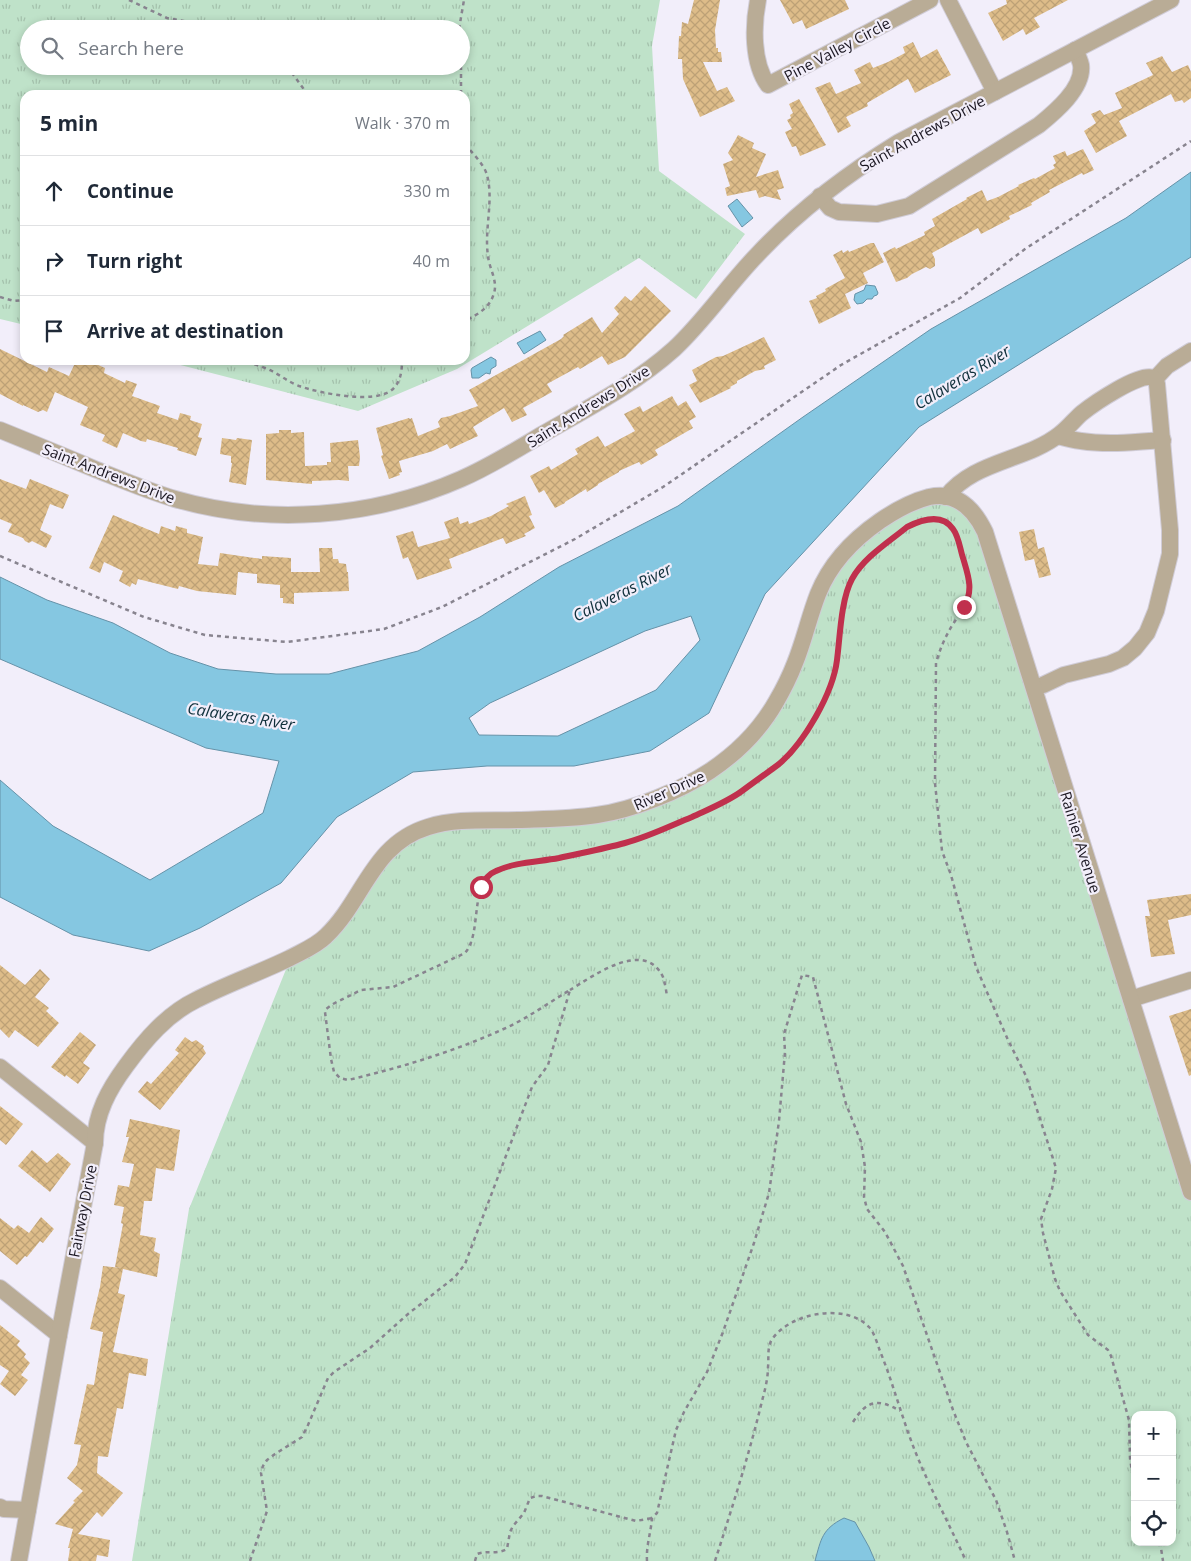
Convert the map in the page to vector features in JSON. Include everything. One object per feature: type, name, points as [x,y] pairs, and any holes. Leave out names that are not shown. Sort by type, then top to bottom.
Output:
[{"type":"street","name":"Pine Valley Circle","points":[[758,0],[754,31],[756,52],[768,85],[930,0]]},
{"type":"street","points":[[948,0],[995,92]]},
{"type":"street","name":"Saint Andrews Drive","points":[[0,430],[140,488],[212,508],[242,512],[316,514],[354,510],[408,498],[461,479],[495,463],[624,387],[650,369],[675,348],[763,248],[789,222],[820,196],[864,164],[899,142],[1171,0]]},
{"type":"street","points":[[820,196],[830,208],[839,212],[877,214],[908,206],[1039,125],[1058,110],[1073,91],[1080,76],[1081,65],[1075,50]]},
{"type":"street","points":[[1155,379],[1167,366],[1191,350]]},
{"type":"street","points":[[952,498],[952,489],[958,485],[984,469],[1019,456],[1058,436],[1081,414],[1127,384],[1142,378],[1151,377],[1155,379]]},
{"type":"street","points":[[1043,686],[1064,675],[1108,664],[1123,658],[1148,633],[1156,612],[1170,554],[1170,530],[1163,440],[1155,379]]},
{"type":"street","points":[[1058,436],[1093,442],[1163,440]]},
{"type":"street","name":"River Drive","points":[[291,957],[314,946],[328,934],[353,902],[378,862],[389,849],[412,834],[435,826],[462,821],[598,815],[652,800],[708,772],[750,738],[773,708],[796,663],[819,593],[827,577],[843,554],[875,524],[907,504],[937,496],[952,498]]},
{"type":"street","name":"Rainier Avenue","points":[[952,498],[969,507],[985,532],[1191,1192]]},
{"type":"street","name":"Fairway Drive","points":[[19,1561],[58,1335],[95,1143],[98,1115],[117,1079],[141,1045],[170,1017],[195,1000],[261,973],[291,957]]},
{"type":"street","points":[[1131,999],[1191,980]]},
{"type":"street","points":[[0,1067],[95,1143]]},
{"type":"street","points":[[0,1288],[58,1335]]},
{"type":"street","points":[[0,1507],[28,1510]]},
{"type":"path","points":[[129,0],[167,18],[178,20]]},
{"type":"path","points":[[461,20],[464,0]]},
{"type":"path","points":[[294,75],[304,90]]},
{"type":"path","points":[[460,75],[461,90]]},
{"type":"path","points":[[0,556],[144,616],[205,635],[287,642],[384,629],[442,607],[575,539],[663,487],[842,365],[960,298],[1026,248],[1191,141]]},
{"type":"path","points":[[470,150],[482,166],[487,177],[486,241],[495,284],[495,292],[486,308],[470,318]]},
{"type":"path","points":[[0,297],[20,300]]},
{"type":"path","points":[[254,365],[271,371],[287,381],[300,386],[328,393],[367,396],[386,393],[392,390],[400,378],[401,365]]},
{"type":"path","points":[[667,996],[663,978],[659,971],[651,965],[640,960],[620,963],[609,967],[510,1026],[429,1058],[348,1080],[340,1078],[334,1072],[325,1012],[333,1004],[361,990],[392,987],[464,953],[470,945],[481,887],[490,874],[497,870],[626,843],[717,806],[779,764],[810,726],[824,700],[835,671],[839,631],[847,594],[852,579],[862,564],[907,527],[927,519],[944,521],[952,527],[957,536],[970,586],[967,602],[942,644],[936,663],[935,783],[942,851],[951,875],[976,967],[1026,1076],[1056,1168],[1052,1188],[1041,1218],[1042,1234],[1055,1279],[1060,1291],[1088,1335],[1108,1350],[1111,1356],[1129,1420],[1131,1465]]},
{"type":"path","points":[[475,1561],[476,1554],[483,1551],[498,1553],[507,1549],[513,1526],[524,1513],[530,1498],[537,1496],[636,1520],[652,1518],[657,1513],[676,1430],[707,1372],[723,1332],[754,1244],[769,1193],[786,1052],[784,1034],[802,975],[813,978],[846,1104],[861,1142],[865,1166],[864,1197],[867,1209],[885,1232],[903,1266],[953,1410],[966,1442],[996,1500],[1015,1561]]},
{"type":"path","points":[[250,1561],[267,1511],[261,1473],[267,1460],[302,1437],[328,1378],[334,1372],[370,1348],[408,1314],[455,1277],[465,1264],[532,1087],[548,1065],[570,990]]},
{"type":"path","points":[[715,1561],[743,1473],[763,1399],[768,1369],[769,1347],[772,1340],[790,1324],[831,1312],[857,1317],[870,1328],[884,1360],[915,1451],[966,1561]]},
{"type":"path","points":[[854,1422],[861,1410],[870,1404],[880,1402],[888,1404],[901,1412]]},
{"type":"path","points":[[646,1561],[652,1518]]},
{"type":"path","points":[[1160,1546],[1162,1561]]},
{"type":"green space","points":[[0,0],[660,0],[652,46],[659,171],[745,234],[696,299],[639,258],[470,361],[470,90],[20,90],[20,324],[0,319]]},
{"type":"green space","points":[[180,365],[464,365],[358,411]]},
{"type":"green space","points":[[937,496],[969,507],[1191,1194],[1191,1561],[132,1561],[189,1209],[291,957],[328,934],[412,834],[598,815],[708,772],[768,715],[843,554],[892,513]]},
{"type":"water","name":"Calaveras River","points":[[1191,172],[1191,257],[919,427],[765,594],[709,713],[650,751],[574,766],[487,766],[413,772],[337,817],[281,883],[200,928],[149,951],[73,935],[0,897],[0,780],[53,826],[150,880],[263,813],[279,761],[206,748],[0,659],[0,577],[47,600],[113,623],[170,653],[218,669],[276,674],[329,674],[418,651],[480,617],[559,567],[678,506],[931,329],[1126,218]],"holes":[[[691,616],[700,640],[656,690],[558,736],[479,735],[469,718],[490,703],[645,631]]]},
{"type":"water","points":[[737,199],[753,218],[742,227],[728,206]]},
{"type":"water","points":[[866,285],[875,286],[878,293],[872,299],[867,299],[863,303],[857,304],[854,300],[855,294],[864,290]]},
{"type":"water","points":[[540,331],[546,340],[524,354],[517,343]]},
{"type":"water","points":[[491,357],[496,360],[496,366],[491,369],[490,374],[486,373],[479,378],[472,378],[472,368]]},
{"type":"water","points":[[844,1518],[855,1522],[875,1561],[815,1561],[824,1535],[831,1526]]},
{"type":"building","points":[[694,0],[720,0],[715,30],[716,48],[718,48],[718,52],[721,52],[722,62],[703,62],[717,91],[727,87],[735,101],[700,117],[683,79],[682,59],[678,59],[682,22],[688,24]]},
{"type":"building","points":[[780,0],[845,0],[849,9],[806,29],[802,20],[793,24]]},
{"type":"building","points":[[1006,0],[1068,0],[1034,18],[1040,27],[1026,35],[1023,29],[1003,41],[988,13],[1007,4]]},
{"type":"building","points":[[913,42],[921,58],[937,49],[951,75],[915,93],[908,79],[867,103],[868,106],[846,117],[851,126],[838,133],[815,88],[830,82],[836,94],[861,83],[854,70],[870,62],[873,68],[888,62],[905,53],[903,47]]},
{"type":"building","points":[[1162,56],[1172,72],[1188,65],[1191,72],[1191,98],[1184,103],[1182,100],[1175,102],[1171,94],[1119,121],[1127,136],[1096,153],[1084,131],[1096,123],[1091,114],[1100,110],[1104,115],[1122,108],[1115,93],[1153,75],[1146,63]]},
{"type":"building","points":[[799,99],[826,145],[800,156],[796,146],[792,147],[785,132],[792,129],[787,120],[791,118],[790,115],[793,113],[789,104]]},
{"type":"building","points":[[738,135],[754,143],[752,148],[766,154],[756,177],[778,170],[784,188],[777,190],[781,200],[765,196],[759,198],[756,190],[727,196],[725,188],[730,186],[723,164],[733,160],[728,153]]},
{"type":"building","points":[[1083,149],[1094,170],[1083,175],[1082,173],[1049,190],[1050,192],[1031,203],[1032,205],[1009,216],[1010,219],[981,234],[978,228],[932,253],[935,259],[935,266],[930,269],[926,267],[896,282],[883,253],[925,235],[924,232],[935,226],[932,219],[966,198],[982,190],[987,201],[998,197],[1018,185],[1035,179],[1055,168],[1053,165],[1056,163],[1053,156],[1065,151],[1067,156]]},
{"type":"building","points":[[874,243],[884,262],[863,273],[868,283],[845,294],[851,308],[819,324],[809,301],[817,298],[816,296],[826,291],[825,289],[845,278],[833,255],[842,250],[843,253],[848,250],[849,252]]},
{"type":"building","points":[[645,286],[671,311],[625,357],[608,365],[602,356],[580,369],[578,367],[547,384],[552,392],[523,408],[527,415],[512,422],[504,408],[473,427],[478,436],[450,449],[447,444],[433,451],[399,461],[402,472],[399,473],[400,475],[389,479],[381,456],[383,455],[376,428],[409,418],[412,418],[418,436],[440,427],[438,422],[441,418],[478,406],[469,390],[561,339],[563,335],[592,317],[602,333],[619,314],[614,308],[625,296],[631,301]]},
{"type":"building","points":[[764,337],[776,360],[764,366],[765,369],[755,371],[737,381],[731,388],[700,403],[689,385],[697,381],[692,370],[716,357],[723,356]]},
{"type":"building","points":[[0,349],[20,359],[20,365],[33,365],[47,372],[49,367],[69,376],[74,365],[98,365],[105,368],[104,373],[125,383],[126,380],[137,384],[132,396],[160,406],[157,413],[178,420],[180,413],[191,416],[190,420],[202,424],[198,437],[202,438],[196,456],[177,450],[178,448],[147,439],[146,442],[141,441],[123,433],[117,448],[102,441],[105,435],[80,425],[88,407],[55,392],[47,412],[43,410],[38,412],[0,394]]},
{"type":"building","points":[[672,396],[678,406],[686,401],[696,417],[689,421],[693,428],[655,450],[658,455],[641,465],[639,462],[619,471],[587,492],[586,489],[555,508],[544,490],[539,493],[530,476],[549,466],[551,470],[578,454],[575,449],[598,436],[605,447],[635,431],[624,414],[640,406],[643,412]]},
{"type":"building","points":[[279,430],[291,430],[291,433],[304,432],[305,466],[327,465],[327,462],[331,462],[330,443],[358,440],[359,466],[348,466],[349,481],[312,481],[312,484],[266,480],[266,434],[279,433]]},
{"type":"building","points":[[222,438],[252,440],[246,485],[229,482],[232,463],[231,456],[220,454]]},
{"type":"building","points":[[0,479],[26,489],[30,479],[69,495],[63,509],[50,504],[40,530],[52,536],[46,548],[32,541],[29,543],[23,538],[8,532],[12,524],[0,519]]},
{"type":"building","points":[[525,496],[532,515],[529,516],[535,528],[524,534],[526,536],[506,544],[503,538],[449,559],[452,568],[417,580],[408,557],[403,559],[396,536],[413,531],[418,547],[450,538],[444,522],[458,517],[460,524],[468,521],[469,524],[491,516],[509,506],[506,504]]},
{"type":"building","points":[[113,515],[159,534],[161,526],[175,531],[176,526],[187,529],[187,533],[203,537],[198,564],[218,566],[220,553],[262,559],[262,556],[291,558],[291,572],[320,572],[319,548],[332,548],[333,559],[338,559],[339,563],[346,564],[349,591],[294,593],[294,604],[283,603],[283,598],[280,598],[280,585],[257,583],[257,574],[238,572],[236,595],[197,591],[179,586],[178,589],[138,579],[136,585],[132,583],[130,587],[119,581],[123,571],[104,562],[100,573],[89,568]]},
{"type":"building","points":[[1034,529],[1038,549],[1044,547],[1051,575],[1039,578],[1034,559],[1025,561],[1019,532]]},
{"type":"building","points":[[1191,894],[1191,915],[1168,920],[1175,954],[1151,957],[1145,916],[1150,916],[1147,900]]},
{"type":"building","points":[[0,965],[25,985],[40,969],[50,979],[35,997],[49,1008],[46,1011],[59,1023],[38,1047],[15,1030],[9,1038],[0,1029]]},
{"type":"building","points":[[1191,1009],[1191,1075],[1189,1076],[1169,1016]]},
{"type":"building","points":[[80,1032],[96,1045],[83,1063],[90,1068],[78,1084],[51,1067]]},
{"type":"building","points":[[185,1037],[192,1042],[196,1040],[204,1046],[203,1048],[206,1053],[160,1110],[138,1092],[147,1081],[151,1084],[179,1053],[175,1050]]},
{"type":"building","points":[[0,1106],[23,1124],[6,1145],[0,1140]]},
{"type":"building","points":[[130,1119],[180,1130],[174,1171],[156,1168],[152,1201],[144,1201],[140,1235],[156,1238],[154,1251],[160,1254],[157,1277],[123,1269],[118,1293],[125,1295],[113,1352],[148,1359],[146,1376],[129,1373],[123,1409],[117,1408],[108,1457],[98,1456],[97,1473],[123,1493],[102,1517],[97,1512],[78,1534],[110,1540],[108,1557],[97,1555],[96,1561],[68,1561],[70,1548],[68,1548],[73,1529],[55,1524],[83,1491],[67,1478],[77,1465],[81,1445],[74,1444],[87,1384],[94,1385],[103,1332],[90,1329],[103,1266],[121,1268],[115,1267],[123,1224],[121,1223],[124,1207],[114,1205],[118,1185],[129,1187],[134,1164],[122,1162],[129,1137],[126,1137]]},
{"type":"building","points":[[32,1150],[47,1163],[58,1153],[71,1164],[50,1192],[18,1166]]},
{"type":"building","points":[[41,1217],[54,1229],[43,1243],[40,1241],[27,1257],[25,1256],[17,1265],[0,1251],[0,1218],[14,1229],[18,1225],[29,1233]]},
{"type":"building","points":[[0,1325],[20,1341],[17,1345],[26,1354],[24,1357],[30,1363],[21,1375],[28,1380],[15,1396],[0,1384],[9,1371],[0,1365]]},
{"type":"route","points":[[481,887],[490,874],[497,870],[626,843],[665,828],[717,806],[779,764],[810,726],[824,700],[835,671],[839,631],[852,579],[862,564],[907,527],[927,519],[944,521],[952,527],[957,536],[970,586],[970,593],[964,607]]}]
